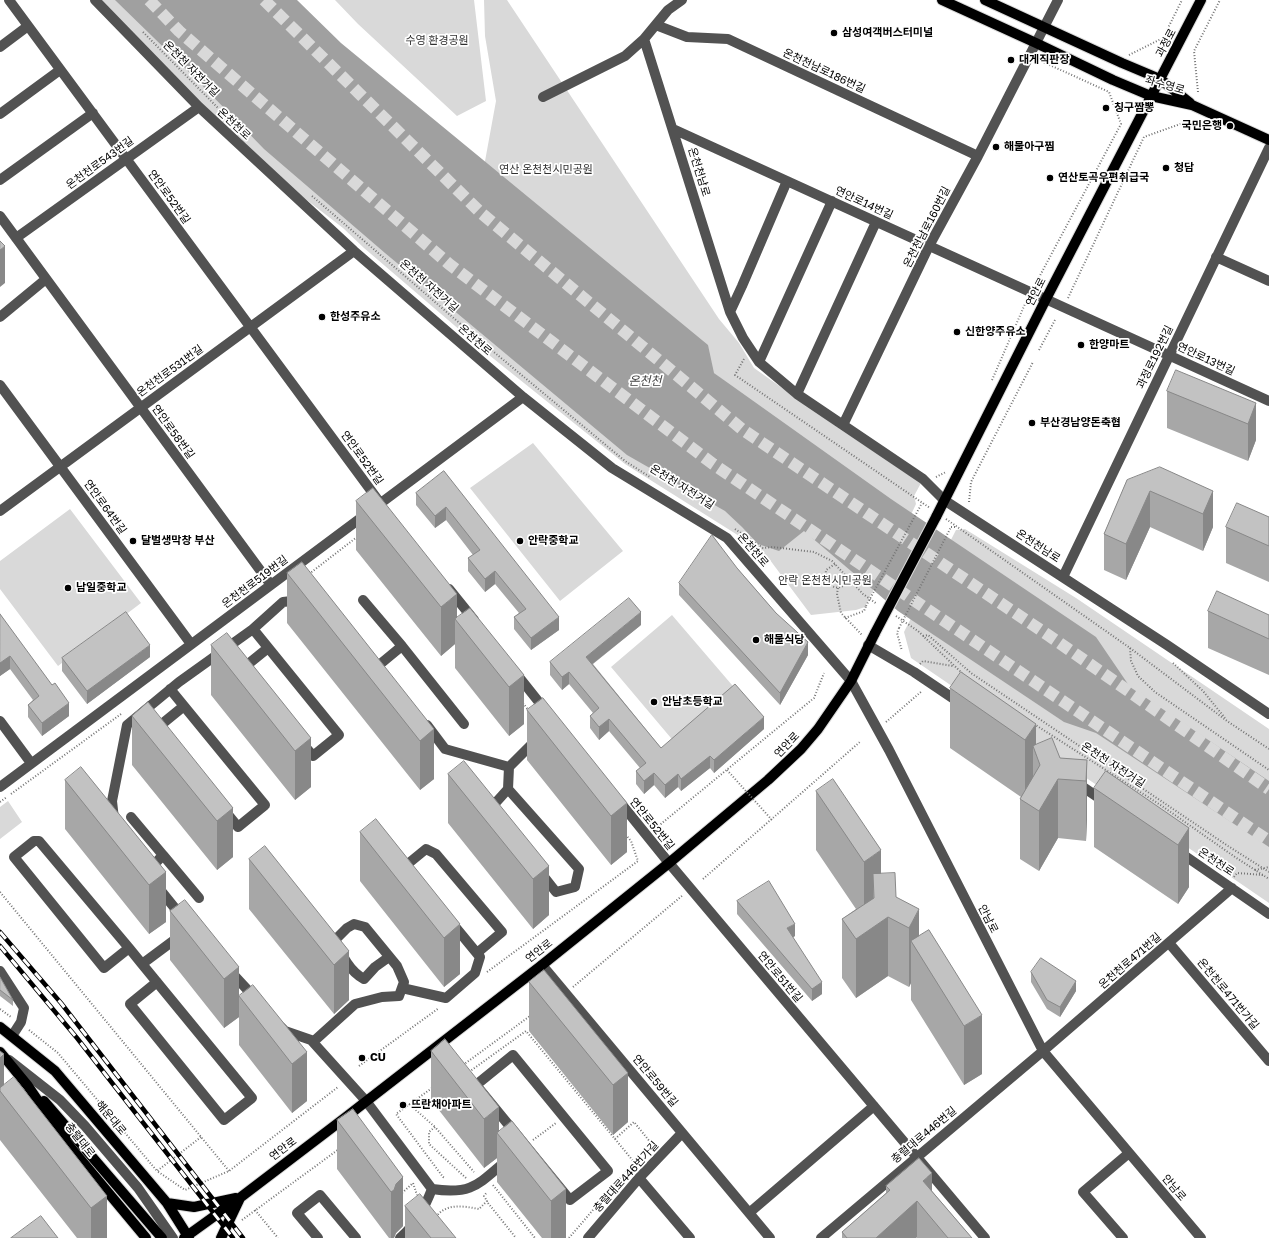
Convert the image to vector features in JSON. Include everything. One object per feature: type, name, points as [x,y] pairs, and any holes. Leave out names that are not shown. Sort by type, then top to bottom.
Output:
[{"type":"main road","name":"좌수영로","points":[[942,0],[1113,80],[1151,96],[1192,105]]},
{"type":"main road","name":"좌수영로","points":[[985,0],[1044,28],[1160,79],[1192,105]]},
{"type":"main road","name":"과정로","points":[[1151,96],[1201,0]]},
{"type":"main road","name":"연안로","points":[[187,1237],[542,965],[768,780],[801,749],[818,729],[851,680],[1151,96]]},
{"type":"main road","points":[[1192,105],[1269,140]]},
{"type":"main road","name":"해운대로","points":[[0,1027],[55,1071],[167,1203],[187,1237]]},
{"type":"main road","name":"충렬대로","points":[[0,1052],[28,1086],[66,1142],[146,1238]]},
{"type":"main road","points":[[28,1086],[46,1103],[162,1238]]},
{"type":"main road","points":[[167,1203],[194,1207],[241,1196]]},
{"type":"main road","points":[[220,1238],[241,1196]]},
{"type":"street","name":"연안로52번길","points":[[9,0],[383,506]]},
{"type":"street","name":"온천천로","points":[[95,0],[199,107],[354,251],[523,397],[612,468],[727,538],[851,680]]},
{"type":"street","points":[[543,97],[625,56],[644,40],[668,10],[682,0]]},
{"type":"street","name":"온천천남로160번길","points":[[843,425],[929,246],[978,156],[1058,0]]},
{"type":"street","name":"온천천남로186번길","points":[[656,25],[687,37],[728,39],[978,156]]},
{"type":"street","points":[[0,47],[28,26]]},
{"type":"street","name":"온천천남로","points":[[644,40],[730,312],[742,338],[759,362],[797,394],[923,479],[944,500],[1167,645],[1269,714]]},
{"type":"street","points":[[0,114],[60,70]]},
{"type":"street","name":"온천천로543번길","points":[[16,238],[199,107]]},
{"type":"street","points":[[0,180],[92,113]]},
{"type":"street","name":"연안로14번길","points":[[673,129],[1046,299]]},
{"type":"street","name":"과정로192번길","points":[[1063,577],[1269,148]]},
{"type":"street","points":[[730,312],[787,181]]},
{"type":"street","points":[[759,362],[832,201]]},
{"type":"street","name":"연안로58번길","points":[[0,216],[271,585]]},
{"type":"street","points":[[797,394],[876,222]]},
{"type":"street","name":"온천천로531번길","points":[[0,511],[354,251]]},
{"type":"street","points":[[1216,257],[1269,281]]},
{"type":"street","points":[[0,317],[46,279]]},
{"type":"street","name":"연안로13번길","points":[[1046,299],[1269,401]]},
{"type":"street","name":"연안로64번길","points":[[0,385],[191,644]]},
{"type":"street","name":"온천천로519번길","points":[[0,787],[271,585],[383,506],[523,397]]},
{"type":"street","points":[[444,582],[482,631]]},
{"type":"street","points":[[116,828],[112,801],[126,725],[170,689],[253,629],[283,602],[309,599]]},
{"type":"street","points":[[363,600],[464,724]]},
{"type":"street","points":[[253,629],[339,735],[313,756],[298,737]]},
{"type":"street","points":[[869,645],[914,672],[972,711]]},
{"type":"street","points":[[379,666],[402,646]]},
{"type":"street","points":[[247,676],[242,669],[268,648]]},
{"type":"street","points":[[507,661],[555,721]]},
{"type":"street","name":"안남로","points":[[851,680],[889,750],[1043,1051],[1201,1238]]},
{"type":"street","points":[[170,689],[265,805],[238,827],[218,802]]},
{"type":"street","points":[[167,741],[157,728],[184,706]]},
{"type":"street","points":[[422,719],[445,749],[509,767]]},
{"type":"street","points":[[0,721],[31,763]]},
{"type":"street","points":[[499,821],[490,809],[508,789],[509,767],[544,732]]},
{"type":"street","points":[[1068,777],[1113,808]]},
{"type":"street","points":[[508,789],[579,869],[575,888],[556,892],[537,868]]},
{"type":"street","name":"연안로52번길","points":[[612,792],[668,863]]},
{"type":"street","points":[[131,817],[199,898],[163,855],[143,870],[191,928],[142,964]]},
{"type":"street","points":[[129,948],[104,968],[14,857],[34,841],[39,841],[129,948],[252,1098],[224,1120],[130,1004],[156,982]]},
{"type":"street","name":"온천천로","points":[[1170,846],[1269,914]]},
{"type":"street","points":[[414,878],[404,867],[426,849],[436,854],[502,932],[477,953]]},
{"type":"street","name":"연안로51번길","points":[[668,863],[985,1238]]},
{"type":"street","name":"온천천로471번길","points":[[1043,1051],[1169,943],[1230,886]]},
{"type":"street","points":[[402,988],[446,998],[475,973],[480,957],[448,918]]},
{"type":"street","points":[[313,1042],[355,1004],[382,997],[400,996],[404,982],[397,966],[388,957],[365,927],[354,924],[347,928],[335,940],[345,960],[358,975],[364,979],[375,967],[388,957]]},
{"type":"street","name":"온천천로471번가길","points":[[1169,943],[1269,1061]]},
{"type":"street","points":[[222,962],[264,1008]]},
{"type":"street","name":"연안로59번길","points":[[542,965],[770,1238]]},
{"type":"street","points":[[0,971],[24,1008],[21,1022],[12,1036]]},
{"type":"street","points":[[275,1020],[285,1032],[311,1040],[313,1042],[366,1101],[432,1189],[456,1191],[471,1188],[477,1185],[520,1150]]},
{"type":"street","name":"충렬대로446번길","points":[[821,1238],[1043,1051]]},
{"type":"street","points":[[0,1052],[60,1100],[85,1126],[138,1188],[174,1238]]},
{"type":"street","points":[[513,1055],[565,1117],[608,1171],[570,1200],[520,1150],[476,1085],[513,1055]]},
{"type":"street","points":[[749,1213],[874,1106]]},
{"type":"street","name":"충렬대로446번가길","points":[[588,1238],[639,1178],[682,1133]]},
{"type":"street","points":[[1123,1238],[1083,1192],[1129,1153]]},
{"type":"street","points":[[639,1178],[690,1238]]},
{"type":"street","points":[[400,1238],[414,1225],[424,1208],[432,1189]]},
{"type":"street","points":[[318,1238],[297,1213],[320,1195],[356,1238]]},
{"type":"path","points":[[1126,56],[1163,38],[1182,0]]},
{"type":"path","points":[[1198,92],[1194,51],[1220,0]]},
{"type":"path","name":"온천천 자전거길","points":[[139,27],[221,111]]},
{"type":"path","points":[[1036,284],[1121,124],[1109,92],[1041,61]]},
{"type":"path","points":[[1068,298],[1144,138],[1182,123]]},
{"type":"path","name":"온천천 자전거길","points":[[311,194],[471,333],[625,461],[656,480]]},
{"type":"path","points":[[1039,350],[1055,320]]},
{"type":"path","points":[[745,357],[735,375],[922,503],[936,515],[958,527],[1130,648],[1227,721],[1269,749]]},
{"type":"path","points":[[969,502],[971,482],[1033,362]]},
{"type":"path","points":[[845,618],[864,611],[922,503]]},
{"type":"path","points":[[902,651],[897,633],[899,628],[950,527],[958,527]]},
{"type":"path","points":[[733,528],[763,548],[773,547],[814,552],[832,561],[863,594],[881,606]]},
{"type":"path","points":[[835,564],[826,570],[825,577],[827,582],[831,586],[838,588],[846,585],[849,580]]},
{"type":"path","points":[[838,588],[837,594],[841,613],[869,645]]},
{"type":"path","points":[[894,615],[924,636],[963,674]]},
{"type":"path","points":[[924,636],[928,635],[971,673],[1269,872]]},
{"type":"path","points":[[1167,645],[1168,653],[1174,665],[1203,691],[1227,721]]},
{"type":"path","points":[[1130,648],[1131,661],[1138,676],[1155,692],[1269,770]]},
{"type":"path","points":[[914,672],[923,661],[954,666]]},
{"type":"path","points":[[656,828],[814,698],[824,673]]},
{"type":"path","points":[[883,724],[924,690]]},
{"type":"path","points":[[520,700],[530,713]]},
{"type":"path","name":"온천천 자전거길","points":[[1029,721],[1162,806],[1269,879]]},
{"type":"path","points":[[703,879],[861,741]]},
{"type":"path","points":[[726,770],[772,820]]},
{"type":"path","points":[[486,973],[638,861],[632,842],[622,830]]},
{"type":"path","points":[[1255,870],[1269,867]]},
{"type":"path","name":"온천천 자전거길","points":[[1230,886],[1237,873],[1264,876]]},
{"type":"path","points":[[0,892],[230,1171]]},
{"type":"path","points":[[572,988],[686,892]]},
{"type":"path","points":[[359,1066],[442,1006]]},
{"type":"path","points":[[0,1008],[15,1020]]},
{"type":"path","points":[[460,1067],[533,1014]]},
{"type":"path","points":[[25,1027],[58,1053],[157,1171],[185,1190],[230,1171],[338,1087]]},
{"type":"path","points":[[436,1085],[396,1114],[443,1177],[449,1180]]},
{"type":"path","points":[[409,1104],[435,1127],[476,1174],[461,1181]]},
{"type":"path","points":[[520,1150],[565,1117]]},
{"type":"path","points":[[615,1139],[634,1122],[651,1143]]},
{"type":"path","points":[[435,1127],[429,1132],[429,1144],[467,1179]]},
{"type":"path","points":[[157,1171],[201,1137]]},
{"type":"path","points":[[242,1220],[344,1145]]},
{"type":"path","points":[[401,1194],[413,1183],[418,1198]]},
{"type":"path","points":[[436,1217],[441,1210],[456,1206],[479,1209],[487,1201],[484,1196],[493,1184],[535,1238]]},
{"type":"path","points":[[488,1203],[516,1238]]},
{"type":"path","points":[[256,1210],[278,1238]]},
{"type":"green space","name":"안락 온천천시민공원","points":[[99,0],[127,0],[805,522],[877,582],[865,607],[856,610],[811,615],[767,556],[736,534],[625,464],[489,355],[364,248],[343,228],[247,151]]},
{"type":"green space","name":"수영 환경공원","points":[[335,0],[474,0],[486,101],[457,116],[358,24]]},
{"type":"green space","name":"연산 온천천시민공원","points":[[484,0],[507,0],[719,319],[739,343],[754,368],[840,429],[921,483],[914,496],[916,504],[908,521],[479,194],[496,101],[485,36]]},
{"type":"green space","points":[[533,443],[623,551],[560,601],[470,488]]},
{"type":"green space","points":[[70,509],[141,603],[58,666],[0,589],[0,561]]},
{"type":"green space","points":[[965,529],[1076,598],[1269,729],[1269,903],[911,658],[904,632],[956,530]]},
{"type":"green space","points":[[672,615],[738,692],[676,744],[611,667]]},
{"type":"green space","points":[[8,801],[22,822],[0,839],[0,807]]},
{"type":"water","name":"온천천","points":[[115,0],[297,0],[341,43],[708,345],[714,373],[891,499],[1096,637],[1130,687],[1269,781],[1269,847],[1096,733],[1064,722],[898,611],[804,531],[779,551],[758,544],[725,511],[627,455],[385,253],[264,149],[192,75]]},
{"type":"building","points":[[0,241],[5,246],[0,250]]},
{"type":"building","points":[[1176,370],[1256,403],[1248,424],[1167,391]]},
{"type":"building","points":[[1160,467],[1213,491],[1203,514],[1150,491],[1126,544],[1104,534],[1127,480]]},
{"type":"building","points":[[444,471],[559,617],[531,638],[514,617],[526,609],[495,571],[485,579],[468,558],[480,550],[446,507],[435,516],[416,493]]},
{"type":"building","points":[[373,488],[457,594],[441,607],[356,501]]},
{"type":"building","points":[[1237,503],[1269,517],[1269,546],[1226,527]]},
{"type":"building","name":"해물식당","points":[[712,535],[737,568],[776,613],[808,642],[780,693],[679,583]]},
{"type":"building","points":[[302,562],[434,729],[420,741],[287,573]]},
{"type":"building","points":[[1217,591],[1269,615],[1269,639],[1208,611]]},
{"type":"building","points":[[629,598],[641,612],[586,657],[661,748],[735,684],[764,717],[714,760],[710,756],[681,779],[678,774],[665,785],[654,773],[644,781],[636,771],[646,763],[609,719],[599,727],[590,716],[599,708],[569,672],[562,677],[550,662]]},
{"type":"building","points":[[470,608],[524,675],[509,687],[455,619]]},
{"type":"building","points":[[126,612],[150,645],[87,691],[62,658]]},
{"type":"building","points":[[0,614],[52,685],[55,683],[69,703],[42,723],[28,705],[39,696],[10,656],[0,663]]},
{"type":"building","points":[[227,633],[311,738],[295,751],[211,645]]},
{"type":"building","points":[[961,672],[1036,724],[1025,740],[950,688]]},
{"type":"building","points":[[543,698],[627,803],[611,816],[527,710]]},
{"type":"building","points":[[148,702],[233,808],[217,821],[132,716]]},
{"type":"building","points":[[1052,738],[1060,758],[1087,760],[1086,781],[1058,779],[1039,811],[1020,799],[1040,765],[1033,746]]},
{"type":"building","points":[[464,761],[549,866],[533,879],[448,774]]},
{"type":"building","points":[[81,767],[166,872],[149,885],[65,780]]},
{"type":"building","points":[[1106,771],[1189,828],[1178,845],[1094,788]]},
{"type":"building","points":[[833,779],[881,850],[864,862],[816,791]]},
{"type":"building","points":[[376,819],[460,924],[444,938],[360,832]]},
{"type":"building","points":[[265,846],[349,951],[334,965],[249,859]]},
{"type":"building","points":[[895,873],[896,897],[919,909],[909,928],[888,917],[856,939],[842,919],[874,898],[873,874]]},
{"type":"building","points":[[769,881],[795,924],[787,928],[822,982],[812,989],[737,901]]},
{"type":"building","points":[[185,900],[239,967],[224,979],[170,911]]},
{"type":"building","points":[[929,930],[982,1015],[964,1026],[911,941]]},
{"type":"building","points":[[1041,958],[1076,981],[1060,1007],[1047,1000],[1031,972]]},
{"type":"building","points":[[544,970],[628,1073],[613,1085],[529,982]]},
{"type":"building","points":[[0,977],[13,1000],[0,990]]},
{"type":"building","points":[[253,985],[307,1052],[292,1064],[239,996]]},
{"type":"building","points":[[445,1039],[499,1107],[484,1119],[431,1051]]},
{"type":"building","points":[[0,1051],[4,1054],[0,1058]]},
{"type":"building","points":[[14,1077],[107,1196],[91,1208],[0,1091],[0,1088]]},
{"type":"building","points":[[353,1109],[403,1177],[391,1192],[337,1120]]},
{"type":"building","points":[[512,1121],[566,1189],[551,1201],[497,1133]]},
{"type":"building","points":[[919,1158],[932,1173],[923,1181],[972,1238],[948,1238],[917,1201],[876,1238],[847,1238],[842,1232],[890,1190],[886,1186]]},
{"type":"building","points":[[420,1194],[456,1238],[431,1238],[405,1206]]},
{"type":"building","points":[[41,1216],[58,1238],[11,1238]]},
{"type":"tunnel","points":[[149,0],[179,31],[449,264],[713,464],[1269,841]]},
{"type":"tunnel","points":[[264,0],[481,213],[743,430],[1048,635],[1269,789]]},
{"type":"railway","points":[[0,932],[61,1003],[243,1238]]},
{"type":"railway","points":[[0,946],[77,1038],[233,1238]]},
{"type":"place","name":"삼성여객버스터미널","points":[[834,33]]},
{"type":"place","name":"대게직판장","points":[[1011,60]]},
{"type":"place","name":"칭구짬뽕","points":[[1106,108]]},
{"type":"place","name":"국민은행","points":[[1230,126]]},
{"type":"place","name":"해물아구찜","points":[[996,147]]},
{"type":"place","name":"청담","points":[[1166,168]]},
{"type":"place","name":"연산토곡우편취급국","points":[[1050,178]]},
{"type":"place","name":"한성주유소","points":[[322,317]]},
{"type":"place","name":"신한양주유소","points":[[957,332]]},
{"type":"place","name":"한양마트","points":[[1081,345]]},
{"type":"place","name":"부산경남양돈축협","points":[[1032,423]]},
{"type":"place","name":"달벌생막창 부산","points":[[133,541]]},
{"type":"place","name":"안락중학교","points":[[520,541]]},
{"type":"place","name":"남일중학교","points":[[68,588]]},
{"type":"place","name":"해물식당","points":[[756,640]]},
{"type":"place","name":"안남초등학교","points":[[654,702]]},
{"type":"place","name":"CU","points":[[362,1058]]},
{"type":"place","name":"뜨란채아파트","points":[[403,1105]]}]
